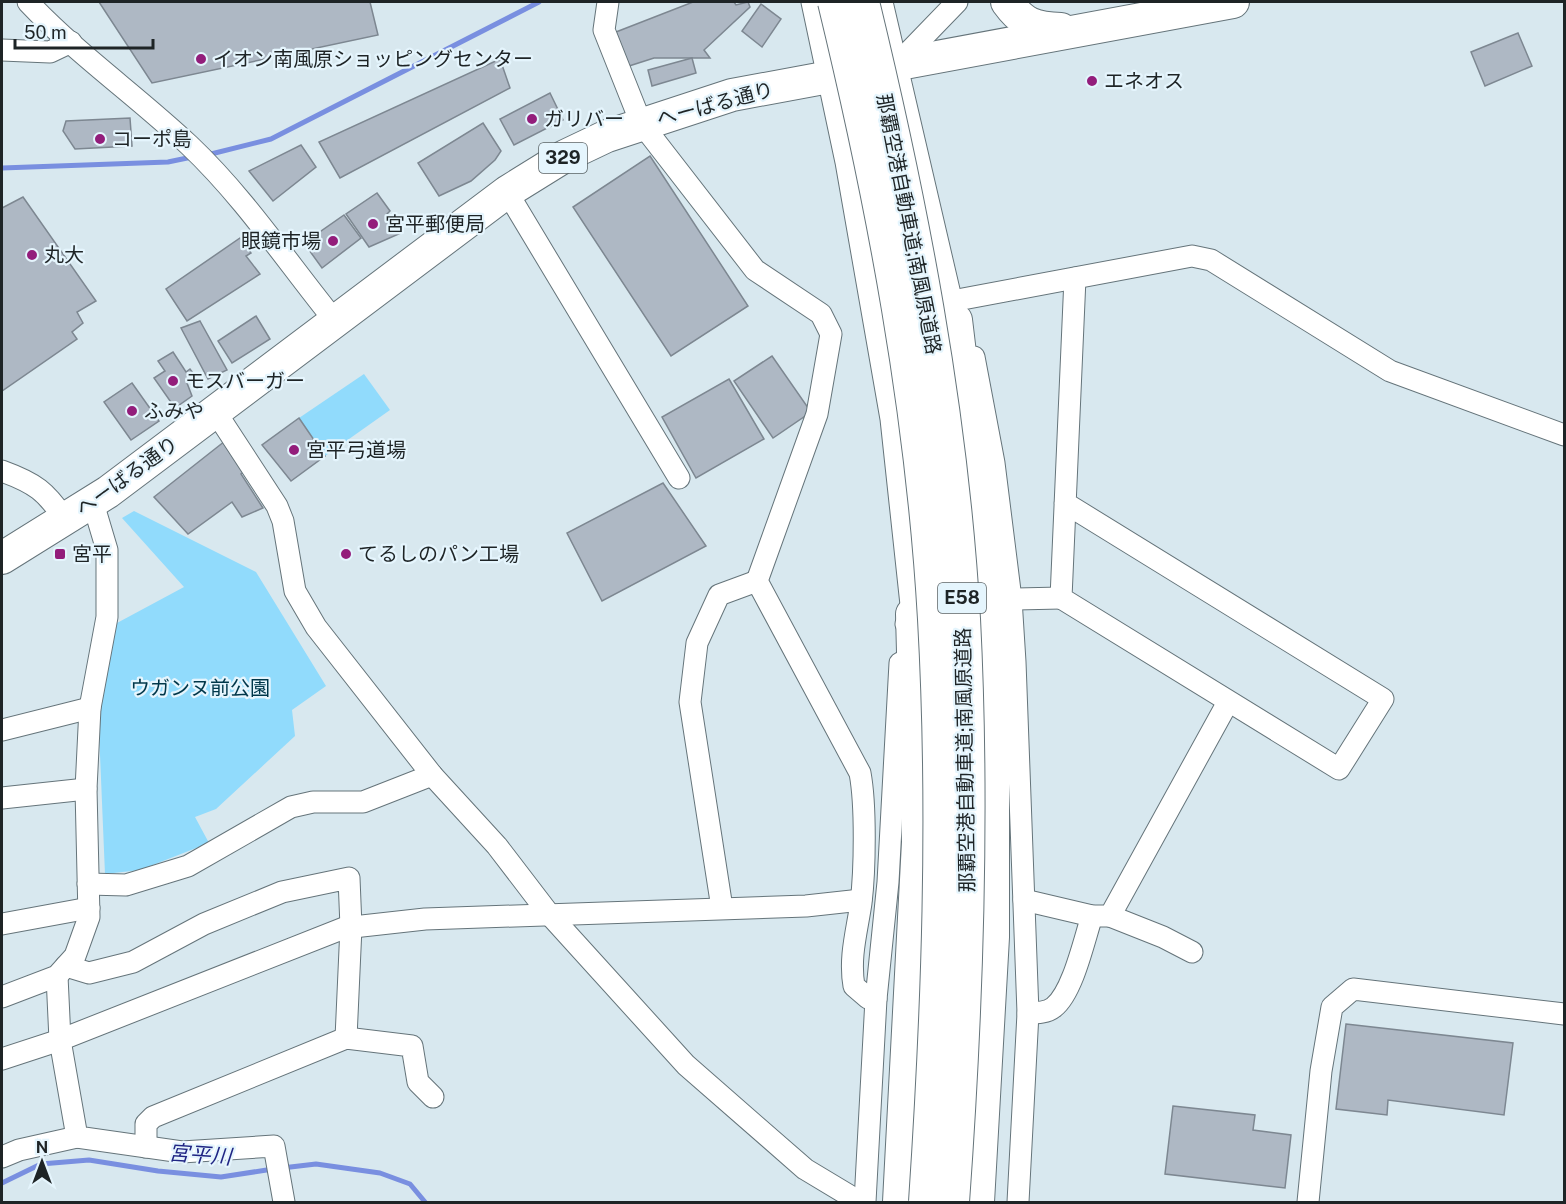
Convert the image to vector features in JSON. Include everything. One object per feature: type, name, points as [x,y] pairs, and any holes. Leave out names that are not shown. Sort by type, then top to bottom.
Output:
[{"type":"highway","name":"那覇空港自動車道;南風原道路","points":[[834,2],[890,264],[904,346],[926,520],[934,618],[939,735],[940,871],[932,1092],[925,1203]]},
{"type":"highway","name":"那覇空港自動車道;南風原道路","points":[[863,2],[918,250],[930,318],[946,430],[964,617],[968,733],[968,873],[961,1093],[953,1203]]},
{"type":"highway","points":[[1007,2],[1017,15],[1037,28],[1072,30]]},
{"type":"highway","name":"へーばる通り","points":[[2,558],[93,503],[507,192],[565,156],[641,123],[732,95],[1072,30],[1233,2]]},
{"type":"highway","points":[[954,311],[989,595],[995,768],[993,937],[978,1203]]},
{"type":"highway","points":[[899,1203],[918,842],[912,614]]},
{"type":"street","points":[[28,2],[189,145],[232,190],[335,321]]},
{"type":"street","points":[[608,2],[604,30],[641,123],[755,270],[821,314],[831,333],[817,414],[757,581],[860,773],[863,793],[861,900],[850,964],[854,986],[868,998],[876,999]]},
{"type":"street","points":[[215,411],[277,506],[283,521],[295,591],[316,627],[432,775],[497,846],[549,914],[686,1065],[805,1169],[862,1203],[876,999],[888,882],[901,633],[912,614],[891,419],[829,78],[812,2]]},
{"type":"street","points":[[882,2],[954,311],[971,341],[994,462],[1011,598],[1028,1013],[1018,1203]]},
{"type":"street","points":[[897,65],[957,2]]},
{"type":"street","points":[[2,50],[51,52],[71,42]]},
{"type":"street","points":[[507,192],[679,478]]},
{"type":"street","points":[[954,311],[1075,278],[1192,256],[1211,260],[1390,371],[1564,435]]},
{"type":"street","points":[[1061,598],[1075,278]]},
{"type":"street","points":[[2,471],[30,481],[54,502],[66,521]]},
{"type":"street","points":[[2,997],[62,971],[75,956],[89,917],[86,789],[90,708],[107,617],[107,550],[93,503]]},
{"type":"street","points":[[1011,598],[1061,598],[1339,769],[1383,699],[1065,503]]},
{"type":"street","points":[[722,908],[690,702],[697,643],[719,596],[757,581]]},
{"type":"street","points":[[1028,1013],[1041,1013],[1053,1008],[1060,1001],[1101,916],[1228,702]]},
{"type":"street","points":[[2,730],[90,708]]},
{"type":"street","points":[[88,884],[126,885],[188,866],[291,807],[313,802],[363,802],[432,775]]},
{"type":"street","points":[[2,798],[86,789]]},
{"type":"street","points":[[62,971],[89,973],[133,962],[204,924],[282,891],[349,878],[351,927],[346,1038]]},
{"type":"street","points":[[2,1059],[60,1040],[351,927],[425,919],[806,906],[861,900]]},
{"type":"street","points":[[1024,900],[1101,916],[1163,937],[1192,952]]},
{"type":"street","points":[[2,924],[89,908]]},
{"type":"street","points":[[62,971],[60,1040],[77,1137]]},
{"type":"street","points":[[1308,1203],[1321,1071],[1332,1007],[1353,989],[1564,1014]]},
{"type":"street","points":[[146,1147],[146,1124],[153,1117],[346,1038],[412,1046],[418,1082],[433,1097]]},
{"type":"street","points":[[2,1157],[19,1150],[77,1137],[183,1152],[274,1146],[285,1203]]},
{"type":"green space","points":[[364,374],[390,410],[325,456],[299,418]]},
{"type":"green space","name":"ウガンヌ前公園","points":[[134,511],[256,572],[326,686],[292,710],[295,736],[216,809],[195,817],[209,843],[140,870],[105,874],[98,707],[117,623],[184,587],[122,518]]},
{"type":"building","name":"イオン南風原ショッピングセンター","points":[[99,2],[370,2],[378,35],[152,83]]},
{"type":"building","points":[[693,2],[734,2],[736,5],[748,2],[750,7],[704,50],[710,58],[654,58],[629,66],[616,32]]},
{"type":"building","points":[[761,4],[781,19],[762,47],[742,31]]},
{"type":"building","points":[[1518,33],[1532,66],[1485,86],[1471,52]]},
{"type":"building","points":[[692,58],[696,73],[652,86],[648,70]]},
{"type":"building","points":[[500,59],[510,88],[340,178],[319,142]]},
{"type":"building","name":"ガリバー","points":[[550,93],[563,120],[514,145],[500,119]]},
{"type":"building","name":"コーポ島","points":[[130,118],[132,146],[75,149],[63,131],[66,121]]},
{"type":"building","points":[[483,123],[501,151],[495,160],[471,181],[439,196],[418,163]]},
{"type":"building","points":[[301,145],[316,167],[273,201],[249,171]]},
{"type":"building","points":[[650,156],[748,306],[671,356],[573,207]]},
{"type":"building","name":"宮平郵便局","points":[[377,193],[390,211],[387,214],[401,233],[369,247],[346,214]]},
{"type":"building","name":"丸大","points":[[23,197],[96,301],[77,312],[83,323],[72,332],[77,339],[2,391],[2,208]]},
{"type":"building","name":"眼鏡市場","points":[[344,215],[361,238],[322,268],[304,243]]},
{"type":"building","points":[[240,238],[251,253],[246,256],[260,274],[187,321],[166,289]]},
{"type":"building","points":[[256,316],[270,339],[232,363],[218,341]]},
{"type":"building","points":[[200,321],[227,370],[208,379],[181,328]]},
{"type":"building","name":"モスバーガー","points":[[173,352],[186,372],[190,369],[196,377],[187,383],[192,396],[175,408],[154,378],[165,371],[158,361]]},
{"type":"building","points":[[772,356],[811,412],[773,438],[734,381]]},
{"type":"building","points":[[729,379],[764,439],[696,478],[662,417]]},
{"type":"building","name":"ふみや","points":[[132,383],[159,421],[131,440],[104,402]]},
{"type":"building","name":"宮平弓道場","points":[[299,418],[325,456],[291,481],[262,445]]},
{"type":"building","points":[[225,441],[245,471],[241,474],[263,508],[242,517],[232,502],[188,534],[154,497]]},
{"type":"building","points":[[663,483],[706,546],[602,601],[567,533]]},
{"type":"building","points":[[1346,1024],[1513,1043],[1504,1115],[1388,1100],[1387,1115],[1336,1109]]},
{"type":"building","points":[[1173,1106],[1255,1115],[1253,1130],[1291,1135],[1285,1188],[1165,1174]]},
{"type":"waterway","points":[[207,155],[271,139],[539,2]]},
{"type":"waterway","points":[[2,168],[168,162],[192,157]]},
{"type":"waterway","name":"宮平川","points":[[2,1183],[41,1164],[89,1160],[158,1171],[221,1177],[273,1169]]},
{"type":"waterway","name":"宮平川","points":[[282,1168],[316,1164],[380,1173],[410,1184],[425,1202]]},
{"type":"place","name":"イオン南風原ショッピングセンター","points":[[201,59]]},
{"type":"place","name":"エネオス","points":[[1092,81]]},
{"type":"place","name":"ガリバー","points":[[532,119]]},
{"type":"place","name":"コーポ島","points":[[100,139]]},
{"type":"place","name":"宮平郵便局","points":[[373,224]]},
{"type":"place","name":"眼鏡市場","points":[[333,241]]},
{"type":"place","name":"丸大","points":[[32,255]]},
{"type":"place","name":"モスバーガー","points":[[173,381]]},
{"type":"place","name":"ふみや","points":[[132,411]]},
{"type":"place","name":"宮平弓道場","points":[[294,450]]},
{"type":"place","name":"宮平","points":[[60,554]]},
{"type":"place","name":"てるしのパン工場","points":[[346,554]]}]
